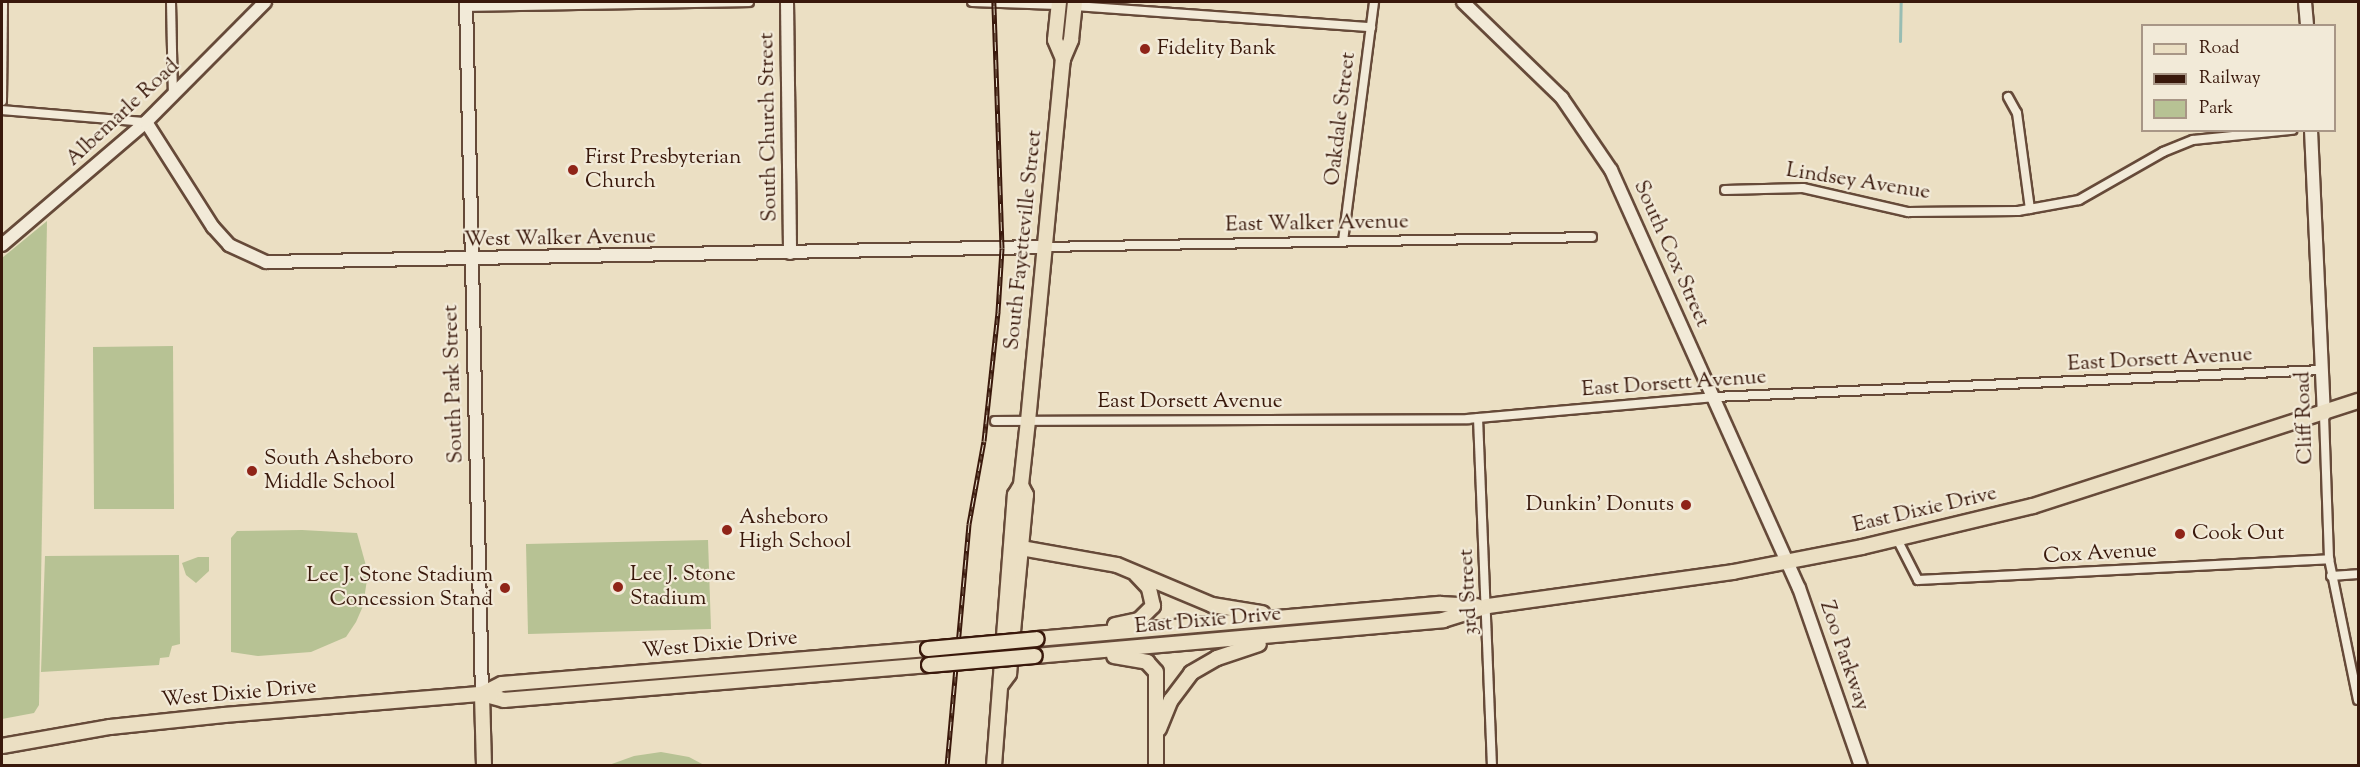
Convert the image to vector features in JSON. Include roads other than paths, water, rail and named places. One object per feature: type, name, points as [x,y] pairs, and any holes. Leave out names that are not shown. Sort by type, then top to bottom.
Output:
[{"type":"main road","name":"Albemarle Road","points":[[2,245],[146,122],[265,2]]},
{"type":"main road","name":"South Church Street","points":[[787,2],[790,253]]},
{"type":"main road","name":"South Cox Street","points":[[1463,2],[1562,98],[1600,149],[1714,397],[1786,561]]},
{"type":"main road","points":[[2305,2],[2307,24]]},
{"type":"main road","name":"South Fayetteville Street","points":[[994,765],[1001,685],[998,674],[1015,495],[1021,485],[1043,247],[1065,53],[1055,40],[1068,3]]},
{"type":"main road","name":"South Park Street","points":[[466,4],[484,765]]},
{"type":"main road","name":"West Walker Avenue","points":[[146,122],[213,227],[229,245],[246,255],[266,262],[292,264],[1043,247]]},
{"type":"main road","name":"Cliff Road","points":[[2311,132],[2324,415]]},
{"type":"main road","name":"East Dixie Drive","points":[[929,665],[1443,620],[1488,606],[1786,561],[1897,539],[2033,506],[2324,415],[2358,401]]},
{"type":"main road","name":"South Fayetteville Street","points":[[1001,685],[1009,674],[1026,495],[1021,485]]},
{"type":"main road","points":[[1021,548],[1097,561],[1134,572],[1212,605],[1285,618]]},
{"type":"main road","name":"Zoo Parkway","points":[[1786,561],[1861,765]]},
{"type":"main road","points":[[1091,635],[1148,614],[1153,596],[1134,572]]},
{"type":"main road","name":"East Dixie Drive","points":[[928,649],[1440,604],[1488,606]]},
{"type":"main road","points":[[1159,729],[1171,700],[1191,673],[1217,658],[1296,634]]},
{"type":"main road","name":"West Dixie Drive","points":[[482,694],[502,684],[928,649]]},
{"type":"main road","points":[[1080,653],[1139,659],[1153,666],[1157,678],[1159,729],[1156,765]]},
{"type":"main road","name":"West Dixie Drive","points":[[2,746],[174,720],[482,694],[504,700],[929,665]]},
{"type":"street","points":[[2,101],[3,2]]},
{"type":"street","points":[[171,2],[173,95]]},
{"type":"street","points":[[466,4],[749,2]]},
{"type":"street","points":[[972,2],[1068,3],[1371,27]]},
{"type":"street","name":"Oakdale Street","points":[[1343,242],[1374,2]]},
{"type":"street","points":[[2008,98],[2017,113],[2030,209]]},
{"type":"street","points":[[2,110],[146,122]]},
{"type":"street","name":"Lindsey Avenue","points":[[1725,190],[1803,188],[1908,212],[2030,209],[2079,200],[2163,152],[2193,140],[2272,132]]},
{"type":"street","name":"East Walker Avenue","points":[[1043,247],[1592,237]]},
{"type":"street","name":"East Dorsett Avenue","points":[[995,421],[1478,418],[1714,397],[2322,370]]},
{"type":"street","name":"Cliff Road","points":[[2324,415],[2331,576],[2358,700]]},
{"type":"street","name":"3rd Street","points":[[1478,418],[1488,606],[1492,765]]},
{"type":"street","name":"Cox Avenue","points":[[1897,539],[1918,580],[2329,559]]},
{"type":"street","points":[[2331,576],[2358,574]]},
{"type":"waterway","points":[[1900,41],[1901,2]]},
{"type":"railway","points":[[947,766],[969,524],[984,441],[998,312],[1002,248],[994,2]]},
{"type":"place","name":"Fidelity Bank","points":[[1145,49]]},
{"type":"place","name":"First Presbyterian Church","points":[[573,170]]},
{"type":"place","name":"South Asheboro Middle School","points":[[252,471]]},
{"type":"place","name":"Dunkin' Donuts","points":[[1686,505]]},
{"type":"place","name":"Asheboro High School","points":[[727,530]]},
{"type":"place","name":"Cook Out","points":[[2180,534]]},
{"type":"place","name":"Lee J. Stone Stadium","points":[[618,587]]},
{"type":"place","name":"Lee J. Stone Stadium Concession Stand","points":[[505,588]]}]
